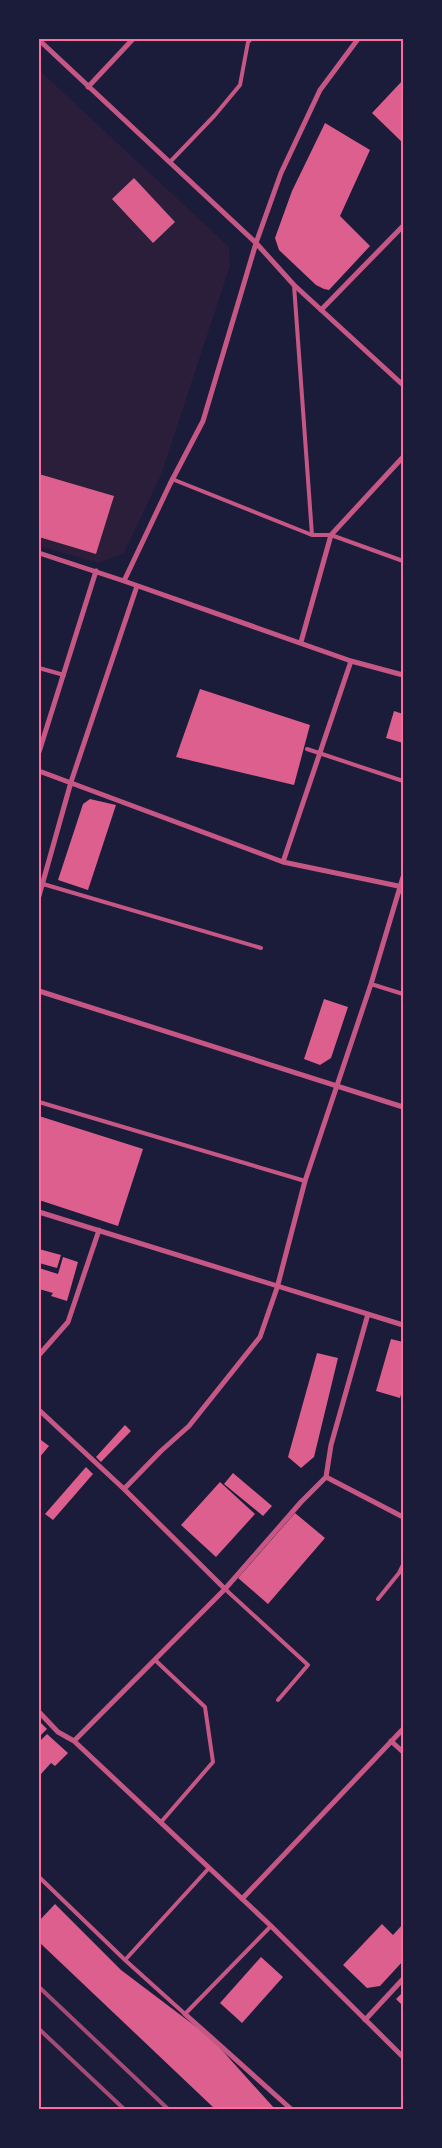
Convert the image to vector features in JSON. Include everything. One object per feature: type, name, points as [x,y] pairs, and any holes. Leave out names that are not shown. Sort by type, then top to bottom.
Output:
[{"type":"street","points":[[88,87],[133,39]]},
{"type":"street","points":[[124,581],[172,479],[204,421],[256,244],[281,173],[320,90],[358,39]]},
{"type":"street","points":[[39,40],[256,244],[294,285],[403,385]]},
{"type":"street","points":[[321,310],[403,226]]},
{"type":"street","points":[[301,642],[332,535],[403,457]]},
{"type":"street","points":[[39,553],[301,642],[351,661],[403,675]]},
{"type":"street","points":[[39,752],[96,572]]},
{"type":"street","points":[[39,896],[71,782],[137,586]]},
{"type":"street","points":[[283,862],[351,661]]},
{"type":"street","points":[[39,771],[283,862],[402,887]]},
{"type":"street","points":[[124,1489],[161,1451],[189,1426],[260,1337],[278,1288],[305,1181],[371,984],[402,887],[403,877]]},
{"type":"street","points":[[39,991],[403,1107]]},
{"type":"street","points":[[39,1212],[403,1326]]},
{"type":"street","points":[[39,1354],[68,1322],[99,1230]]},
{"type":"street","points":[[74,1741],[225,1589],[301,1502],[326,1477],[331,1445],[368,1314]]},
{"type":"street","points":[[39,1410],[124,1489],[225,1589]]},
{"type":"street","points":[[326,1477],[403,1518]]},
{"type":"street","points":[[39,1712],[58,1732],[74,1741],[162,1821],[403,2056]]},
{"type":"street","points":[[242,1898],[403,1728]]},
{"type":"street","points":[[392,1741],[403,1752]]},
{"type":"street","points":[[365,2020],[403,1979]]},
{"type":"street","points":[[184,2014],[291,2109]]},
{"type":"lane","points":[[170,162],[215,115],[240,85],[248,42],[251,39]]},
{"type":"lane","points":[[294,285],[312,535]]},
{"type":"lane","points":[[172,479],[312,535],[332,535],[403,561]]},
{"type":"lane","points":[[39,668],[64,675]]},
{"type":"lane","points":[[307,749],[403,781]]},
{"type":"lane","points":[[42,884],[261,948]]},
{"type":"lane","points":[[371,984],[403,994]]},
{"type":"lane","points":[[39,1102],[305,1181]]},
{"type":"lane","points":[[378,1599],[399,1573],[403,1565]]},
{"type":"lane","points":[[225,1589],[308,1665],[278,1700]]},
{"type":"lane","points":[[154,1660],[205,1707],[214,1762],[162,1821]]},
{"type":"lane","points":[[125,1960],[210,1868]]},
{"type":"lane","points":[[39,1877],[184,2014],[271,1926]]},
{"type":"shaded area","points":[[39,70],[229,247],[230,266],[161,475],[124,553],[99,563],[39,546]]},
{"type":"building","points":[[403,80],[403,143],[372,113]]},
{"type":"building","points":[[325,123],[370,150],[340,216],[370,246],[329,290],[316,285],[279,250],[275,238],[292,191]]},
{"type":"building","points":[[134,178],[175,222],[153,243],[112,199]]},
{"type":"building","points":[[39,474],[114,496],[96,554],[39,537]]},
{"type":"building","points":[[200,689],[310,725],[294,785],[176,757]]},
{"type":"building","points":[[394,711],[403,714],[403,743],[386,738]]},
{"type":"building","points":[[90,799],[116,805],[88,890],[58,880],[83,804]]},
{"type":"building","points":[[324,999],[348,1007],[331,1058],[320,1065],[304,1059]]},
{"type":"building","points":[[39,1116],[143,1149],[118,1226],[39,1200]]},
{"type":"building","points":[[39,1249],[61,1255],[57,1268],[39,1263]]},
{"type":"building","points":[[63,1257],[78,1262],[67,1301],[51,1296],[53,1293],[39,1289],[39,1268],[58,1274]]},
{"type":"building","points":[[391,1339],[403,1342],[403,1387],[400,1398],[376,1391]]},
{"type":"building","points":[[317,1353],[338,1358],[314,1457],[301,1468],[288,1457]]},
{"type":"building","points":[[125,1425],[131,1431],[101,1462],[96,1457]]},
{"type":"building","points":[[41,1440],[49,1446],[39,1458],[39,1442]]},
{"type":"building","points":[[86,1467],[93,1474],[53,1520],[45,1514]]},
{"type":"building","points":[[233,1473],[272,1506],[263,1516],[224,1484]]},
{"type":"building","points":[[220,1482],[255,1514],[216,1557],[181,1525]]},
{"type":"building","points":[[295,1513],[325,1538],[268,1604],[238,1578]]},
{"type":"building","points":[[39,1721],[47,1729],[39,1737]]},
{"type":"building","points":[[47,1734],[68,1753],[55,1766],[51,1763],[41,1774],[39,1772],[39,1742]]},
{"type":"building","points":[[55,1904],[121,1970],[211,2038],[275,2109],[215,2109],[39,1942],[39,1921]]},
{"type":"building","points":[[382,1924],[393,1935],[403,1924],[403,1961],[380,1986],[367,1988],[343,1965]]},
{"type":"building","points":[[261,1957],[283,1977],[242,2023],[220,2003]]},
{"type":"building","points":[[403,1992],[403,2006],[396,1999]]},
{"type":"railway","points":[[39,1987],[168,2109]]},
{"type":"railway","points":[[39,2029],[124,2109]]}]
